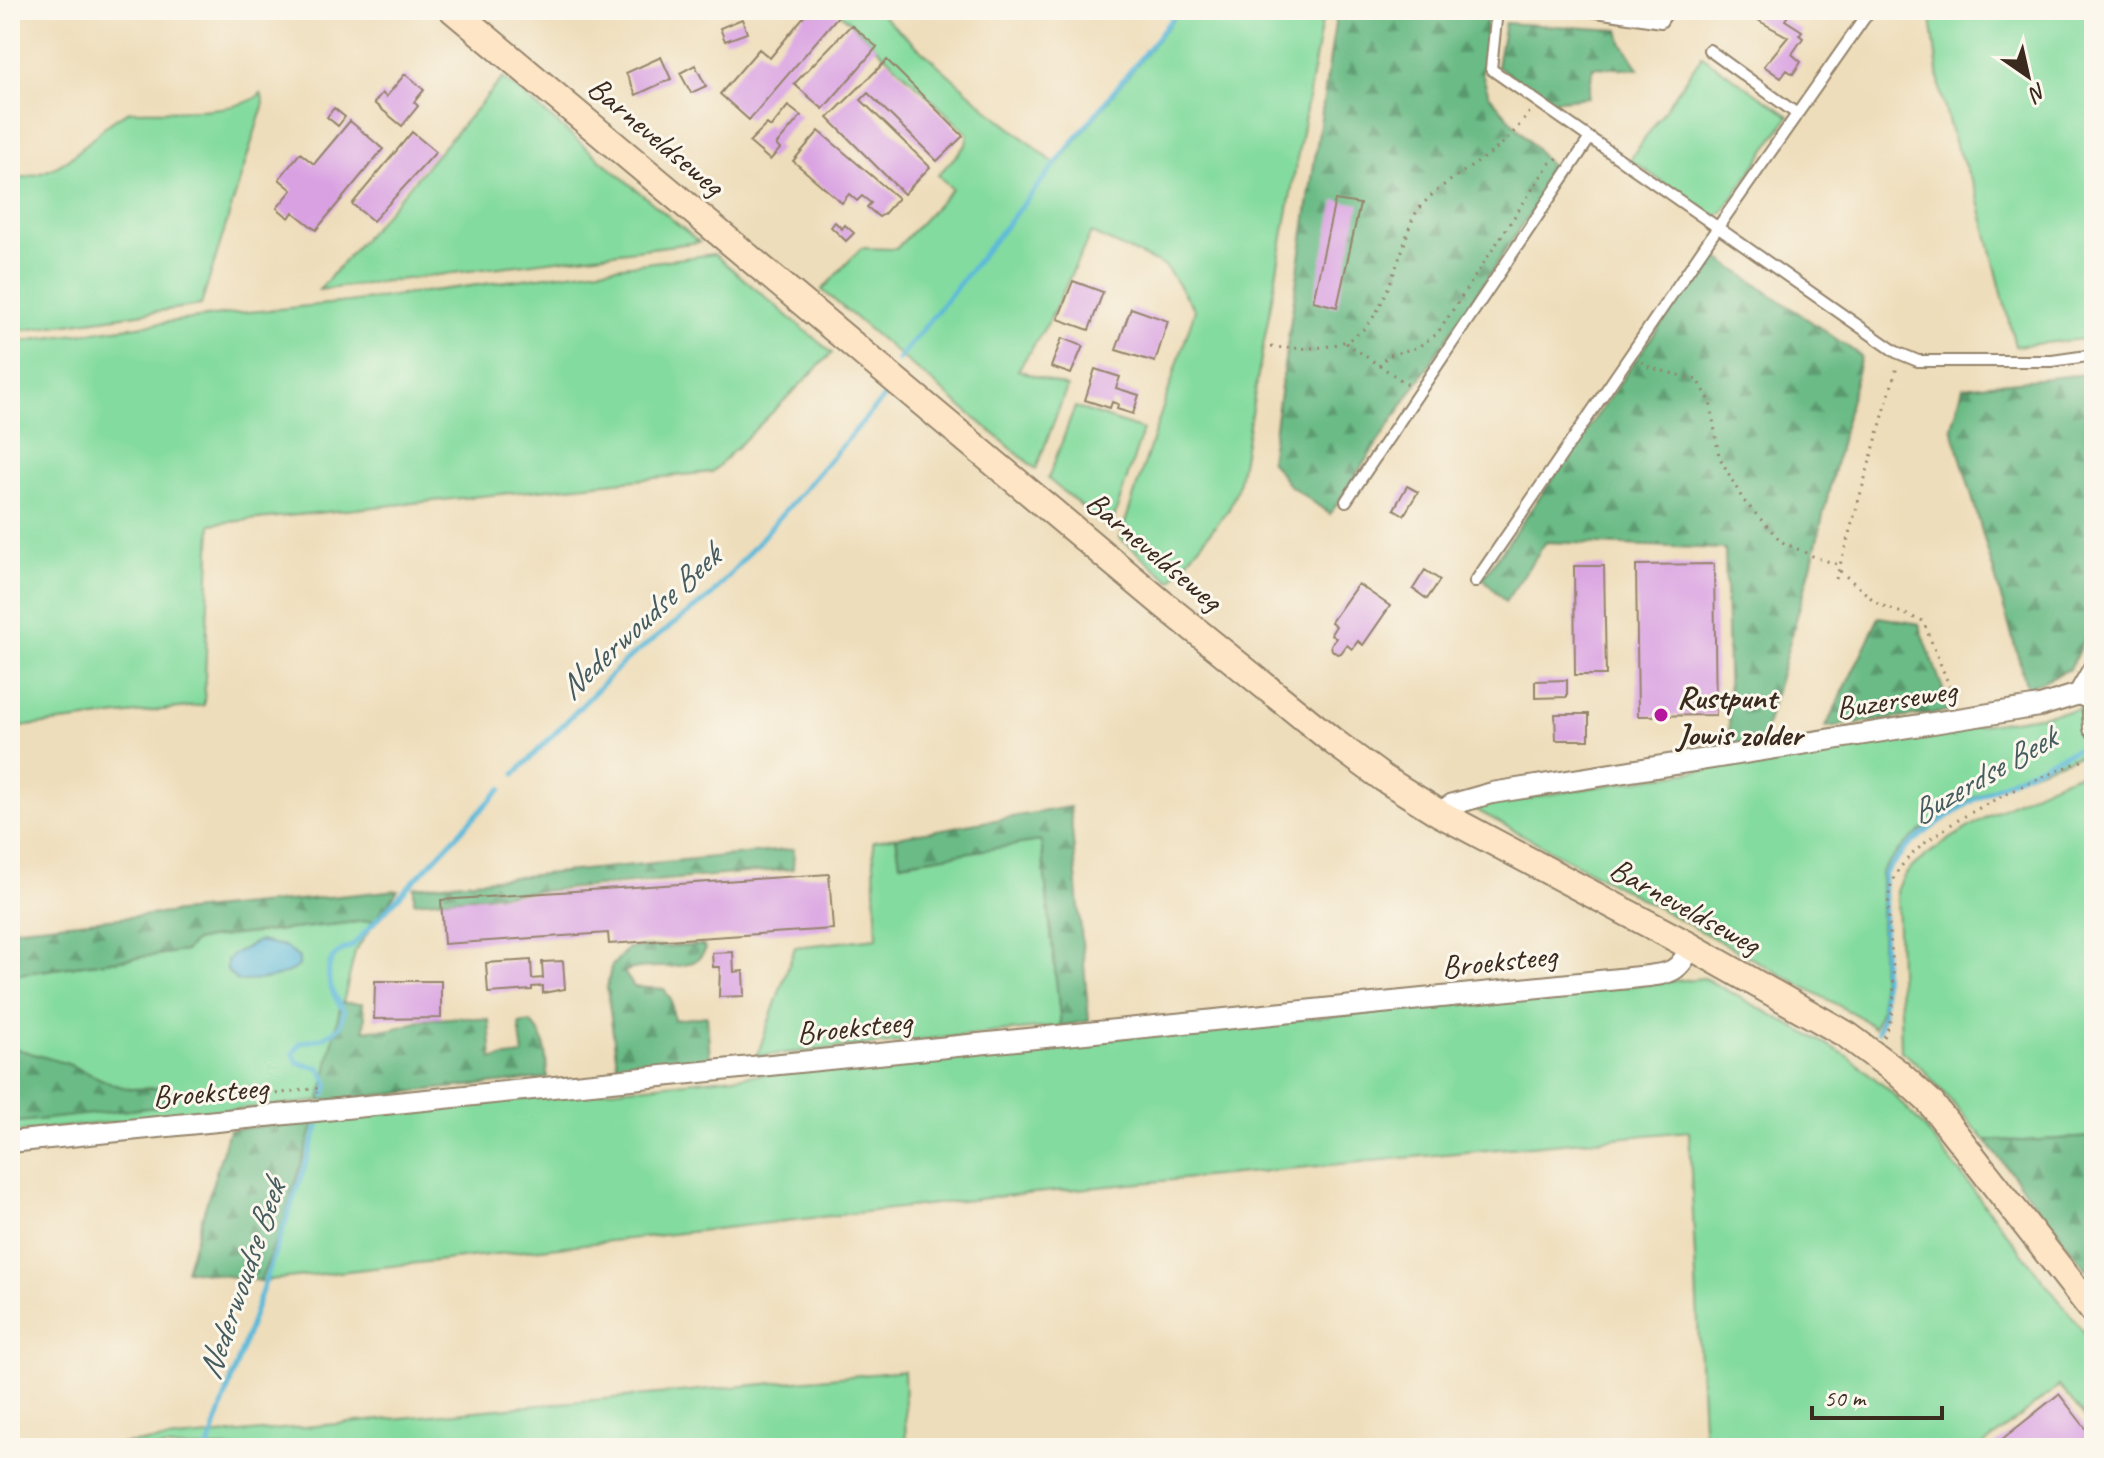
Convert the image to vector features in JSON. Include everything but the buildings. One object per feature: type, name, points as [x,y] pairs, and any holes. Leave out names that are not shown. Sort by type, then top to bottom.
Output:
[{"type":"main road","name":"Barneveldseweg","points":[[453,10],[1175,614],[1334,742],[1439,813],[1690,946],[1847,1035],[1870,1060],[1930,1102],[2094,1312]]},
{"type":"street","points":[[2094,668],[2079,694],[2092,700],[2094,728]]},
{"type":"street","name":"Buzerseweg","points":[[1439,813],[1453,804],[1492,793],[1963,719],[2040,706],[2079,694]]},
{"type":"street","name":"Broeksteeg","points":[[10,1142],[1665,974],[1676,970],[1686,958],[1690,946]]},
{"type":"lane","points":[[1497,10],[1491,69],[1901,354],[1918,361],[2052,361],[2094,355]]},
{"type":"lane","points":[[1584,10],[1661,22],[1669,10]]},
{"type":"lane","points":[[1475,582],[1870,10]]},
{"type":"lane","points":[[1709,50],[1797,114]]},
{"type":"lane","points":[[1346,501],[1590,138]]},
{"type":"path","points":[[1271,347],[1308,350],[1346,343],[1369,325],[1389,287],[1416,214],[1442,185],[1506,141],[1538,102]]},
{"type":"path","points":[[1379,366],[1387,356],[1418,347],[1437,334],[1549,164],[1569,151],[1572,139],[1580,131]]},
{"type":"path","points":[[1346,343],[1419,392]]},
{"type":"path","points":[[1631,354],[1651,368],[1698,380],[1710,401],[1719,456],[1743,500],[1782,542],[1840,567],[1878,604],[1923,621],[1963,719]]},
{"type":"path","points":[[1836,579],[1901,354]]},
{"type":"path","points":[[1870,1060],[1890,1027],[1893,1006],[1888,904],[1892,882],[1901,866],[1916,848],[1970,814],[2054,771],[2094,756]]},
{"type":"green space","points":[[837,10],[876,10],[991,112],[1057,165],[1181,10],[1324,10],[1238,486],[1229,509],[1171,581],[1120,538],[1195,310],[1165,266],[1091,233],[1049,321],[1018,370],[1067,387],[1036,469],[822,290],[861,248],[896,249],[952,189],[938,175],[966,145],[968,134]]},
{"type":"green space","points":[[1337,10],[1488,10],[1482,74],[1489,95],[1557,173],[1330,514],[1288,484],[1270,460]]},
{"type":"green space","points":[[1930,10],[2094,10],[2094,338],[2015,346],[1977,193],[1954,142],[1941,95]]},
{"type":"green space","points":[[1505,23],[1619,30],[1622,42],[1639,69],[1593,67],[1588,97],[1550,101],[1497,66]]},
{"type":"green space","points":[[1702,56],[1789,116],[1722,213],[1714,216],[1630,160]]},
{"type":"green space","points":[[503,78],[699,242],[319,290]]},
{"type":"green space","points":[[261,93],[264,103],[201,305],[10,332],[10,181],[63,163],[105,127],[130,111],[220,108],[252,100]]},
{"type":"green space","points":[[1711,253],[1861,356],[1811,566],[1762,741],[1730,748],[1725,549],[1546,542],[1505,602],[1483,578]]},
{"type":"green space","points":[[714,254],[832,353],[712,472],[211,524],[204,705],[10,728],[10,343]]},
{"type":"green space","points":[[2094,373],[2094,617],[2070,669],[2027,688],[1952,427],[1963,387]]},
{"type":"green space","points":[[1075,407],[1143,430],[1110,530],[1048,479]]},
{"type":"green space","points":[[1879,617],[1919,624],[1948,703],[1947,712],[1826,727]]},
{"type":"green space","points":[[2088,708],[2091,752],[1996,786],[1952,810],[1911,839],[1881,872],[1881,1008],[1874,1028],[1860,1017],[1471,807]]},
{"type":"green space","points":[[2094,770],[2094,1137],[1985,1140],[1920,1066],[1901,1051],[1897,891],[1905,875],[1918,862],[1965,830],[2023,798]]},
{"type":"green space","points":[[1070,807],[1089,1021],[1061,1026],[1041,841],[900,863],[896,837]]},
{"type":"green space","points":[[896,837],[901,863],[1041,840],[1061,1026],[757,1056],[795,947],[877,938],[873,841]]},
{"type":"green space","points":[[794,849],[793,869],[414,902],[414,887]]},
{"type":"green space","points":[[398,890],[376,920],[209,938],[195,941],[185,951],[10,975],[10,929]]},
{"type":"green space","points":[[376,920],[355,952],[320,1101],[10,1133],[10,975],[185,951],[195,941],[209,938]]},
{"type":"green space","points":[[703,945],[706,949],[691,963],[624,972],[634,987],[664,989],[671,1000],[674,1020],[707,1016],[710,1061],[618,1071],[607,988],[611,967],[628,948]]},
{"type":"green space","points":[[1704,978],[1848,1056],[1890,1091],[1923,1126],[2094,1345],[2094,1429],[2059,1386],[1980,1448],[1704,1448],[1689,1131],[1014,1195],[260,1281],[279,1236],[315,1120]]},
{"type":"green space","points":[[341,1003],[362,1003],[364,1030],[393,1029],[424,1020],[462,1017],[489,1020],[492,1059],[523,1055],[519,1024],[530,1022],[543,1041],[547,1078],[320,1101]]},
{"type":"green space","points":[[10,1047],[68,1064],[112,1084],[130,1089],[157,1088],[172,1100],[166,1106],[10,1123]]},
{"type":"green space","points":[[315,1120],[279,1236],[260,1281],[186,1270],[229,1130]]},
{"type":"green space","points":[[2094,1137],[2094,1278],[1985,1140]]},
{"type":"green space","points":[[904,1371],[906,1448],[80,1448]]},
{"type":"water","points":[[258,941],[284,946],[299,958],[299,966],[270,978],[237,981],[227,971],[227,960]]},
{"type":"waterway","name":"Nederwoudse Beek","points":[[898,360],[1179,10]]},
{"type":"waterway","name":"Nederwoudse Beek","points":[[515,774],[625,661],[712,595],[887,394]]},
{"type":"waterway","name":"Buzerdse Beek","points":[[1878,1031],[1883,1014],[1884,874],[1909,846],[1953,813],[2017,777],[2084,746]]},
{"type":"waterway","name":"Nederwoudse Beek","points":[[325,1095],[328,1084],[320,1068],[298,1063],[293,1054],[300,1043],[323,1038],[340,1027],[344,1011],[333,993],[328,974],[334,958],[352,946],[501,789]]},
{"type":"waterway","name":"Nederwoudse Beek","points":[[208,1448],[318,1127]]},
{"type":"place","name":"Rustpunt Jowis zolder","points":[[1661,715]]}]
